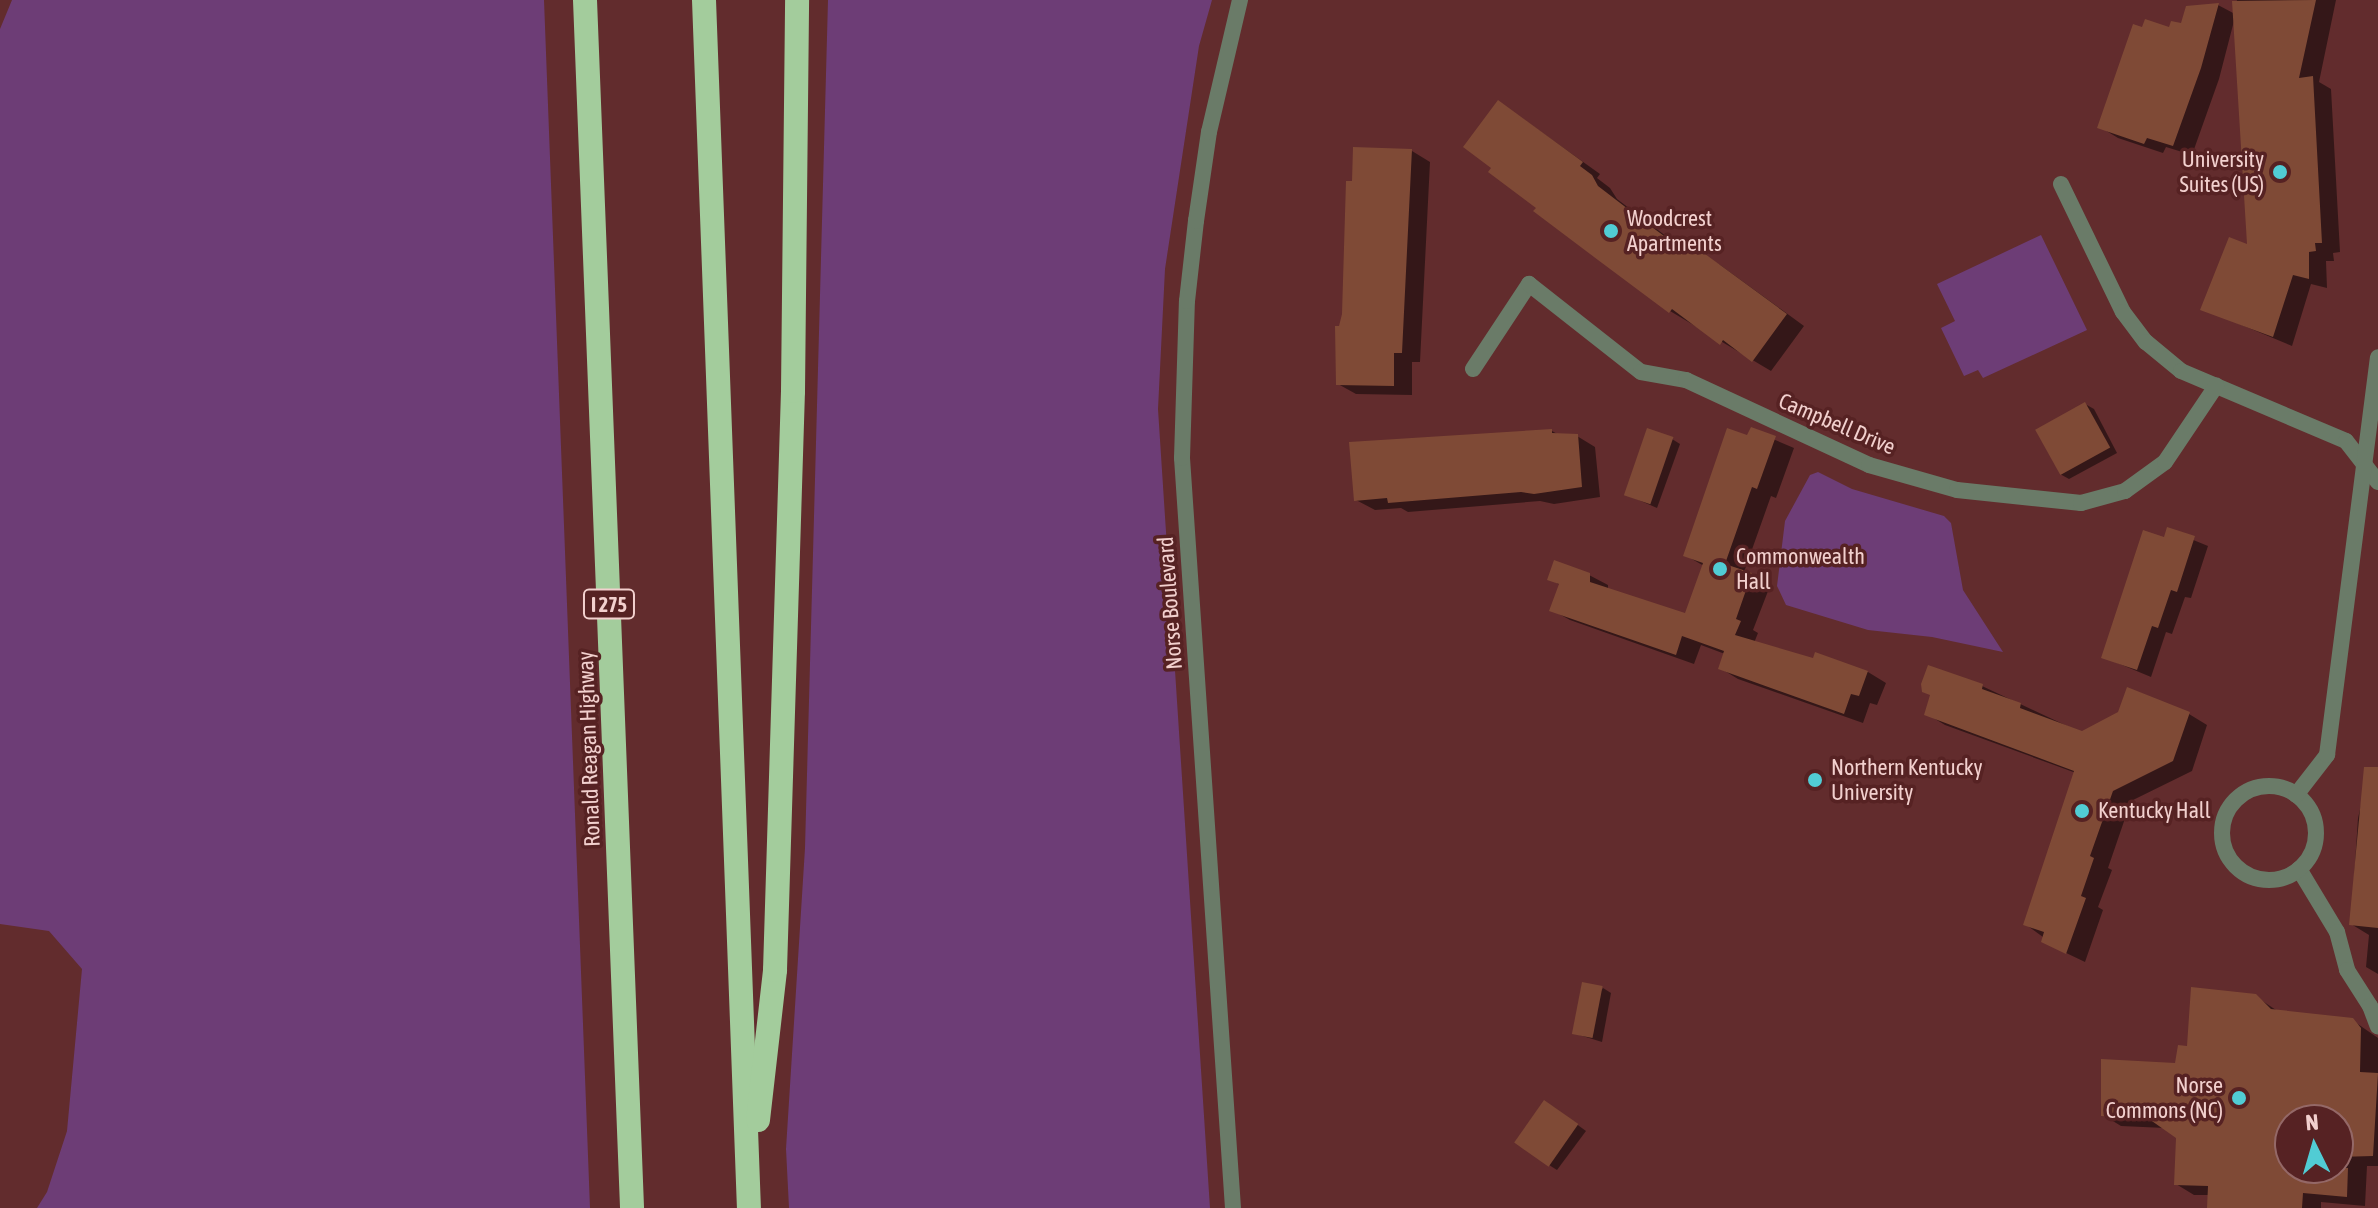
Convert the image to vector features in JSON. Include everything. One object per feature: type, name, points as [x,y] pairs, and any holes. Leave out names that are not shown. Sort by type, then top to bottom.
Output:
[{"type":"highway","name":"Ronald Reagan Highway","points":[[585,0],[632,1208]]},
{"type":"highway","points":[[704,0],[749,1203]]},
{"type":"highway","points":[[749,1203],[775,970],[793,391],[797,0]]},
{"type":"street","name":"Norse Boulevard","points":[[1233,1208],[1182,458],[1187,301],[1194,233],[1209,132],[1240,0]]},
{"type":"street","points":[[2061,184],[2123,312],[2146,342],[2181,371],[2346,441],[2378,482]]},
{"type":"street","name":"Campbell Drive","points":[[1473,369],[1529,284],[1641,372],[1686,380],[1869,465],[1957,490],[2081,503],[2125,491],[2165,462],[2216,386]]},
{"type":"street","points":[[2296,795],[2327,755],[2378,357]]},
{"type":"street","points":[[2267,786],[2296,795],[2306,804],[2316,831],[2314,845],[2299,869],[2273,880],[2245,874],[2226,853],[2222,838],[2228,808],[2252,789],[2267,786]]},
{"type":"street","points":[[2299,869],[2337,932],[2347,970],[2370,1006],[2378,1027]]},
{"type":"shaded area","points":[[12,0],[544,0],[590,1208],[37,1208],[47,1192],[67,1131],[82,969],[49,931],[0,924],[0,29]]},
{"type":"shaded area","points":[[828,0],[1212,0],[1199,46],[1165,269],[1158,409],[1210,1208],[789,1208],[786,1149],[805,848]]},
{"type":"shaded area","points":[[2041,235],[2087,330],[1983,378],[1978,370],[1964,376],[1941,328],[1955,321],[1937,284]]},
{"type":"shaded area","points":[[1818,472],[1852,489],[1944,516],[1951,523],[1963,590],[2003,652],[1932,637],[1868,630],[1786,605],[1777,586],[1785,521],[1810,475]]},
{"type":"building","name":"University Suites (US)","points":[[2316,0],[2299,78],[2313,76],[2322,243],[2315,243],[2316,251],[2309,252],[2309,279],[2293,275],[2273,337],[2200,310],[2229,237],[2247,244],[2232,1]]},
{"type":"building","points":[[2219,3],[2201,68],[2173,146],[2147,138],[2144,144],[2097,128],[2133,24],[2142,27],[2145,19],[2169,27],[2171,21],[2181,23],[2186,6]]},
{"type":"building","name":"Woodcrest Apartments","points":[[1498,100],[1583,162],[1580,166],[1592,175],[1598,186],[1641,219],[1675,244],[1698,255],[1701,251],[1787,314],[1752,362],[1723,340],[1720,345],[1672,309],[1669,313],[1533,211],[1536,208],[1488,172],[1491,168],[1463,147]]},
{"type":"building","points":[[1353,147],[1412,149],[1402,353],[1394,353],[1394,386],[1336,385],[1335,326],[1339,326],[1342,314],[1346,181],[1352,181]]},
{"type":"building","points":[[2085,402],[2110,447],[2060,475],[2035,430]]},
{"type":"building","name":"Commonwealth Hall","points":[[1751,427],[1776,436],[1757,489],[1752,487],[1725,564],[1752,573],[1736,619],[1741,621],[1735,635],[1813,658],[1815,652],[1868,671],[1859,696],[1851,694],[1844,714],[1718,669],[1724,651],[1682,636],[1676,655],[1549,611],[1559,584],[1547,580],[1554,560],[1590,573],[1590,582],[1685,613],[1703,563],[1683,556],[1727,428],[1747,435]]},
{"type":"building","points":[[1647,428],[1673,437],[1650,504],[1624,495]]},
{"type":"building","points":[[1552,429],[1552,433],[1578,434],[1582,487],[1534,494],[1521,492],[1388,503],[1387,498],[1354,501],[1349,442]]},
{"type":"building","points":[[2167,527],[2195,536],[2177,592],[2171,590],[2158,628],[2152,626],[2137,670],[2101,658],[2143,530],[2164,537]]},
{"type":"building","name":"Kentucky Hall","points":[[1928,665],[1983,684],[1982,689],[2021,703],[2020,708],[2082,731],[2118,712],[2127,687],[2190,712],[2173,761],[2113,791],[2090,856],[2094,858],[2081,896],[2086,898],[2066,954],[2041,942],[2044,932],[2023,925],[2074,771],[1924,715],[1930,695],[1922,692],[1921,684]]},
{"type":"building","points":[[2364,767],[2378,767],[2378,928],[2349,925]]},
{"type":"building","points":[[1582,982],[1603,986],[1593,1038],[1572,1034]]},
{"type":"building","name":"Norse Commons (NC)","points":[[2191,987],[2256,994],[2271,1009],[2353,1018],[2361,1028],[2360,1072],[2378,1073],[2373,1156],[2354,1157],[2354,1104],[2274,1104],[2274,1184],[2347,1184],[2347,1197],[2303,1193],[2302,1208],[2207,1208],[2208,1186],[2174,1185],[2176,1138],[2149,1119],[2101,1116],[2101,1059],[2175,1063],[2178,1045],[2187,1046]]},
{"type":"building","points":[[1544,1100],[1578,1124],[1549,1167],[1514,1143]]},
{"type":"place","name":"University Suites (US)","points":[[2280,172]]},
{"type":"place","name":"Woodcrest Apartments","points":[[1611,231]]},
{"type":"place","name":"Commonwealth Hall","points":[[1720,569]]},
{"type":"place","name":"Northern Kentucky University","points":[[1815,780]]},
{"type":"place","name":"Kentucky Hall","points":[[2082,811]]},
{"type":"place","name":"Norse Commons (NC)","points":[[2239,1098]]}]
